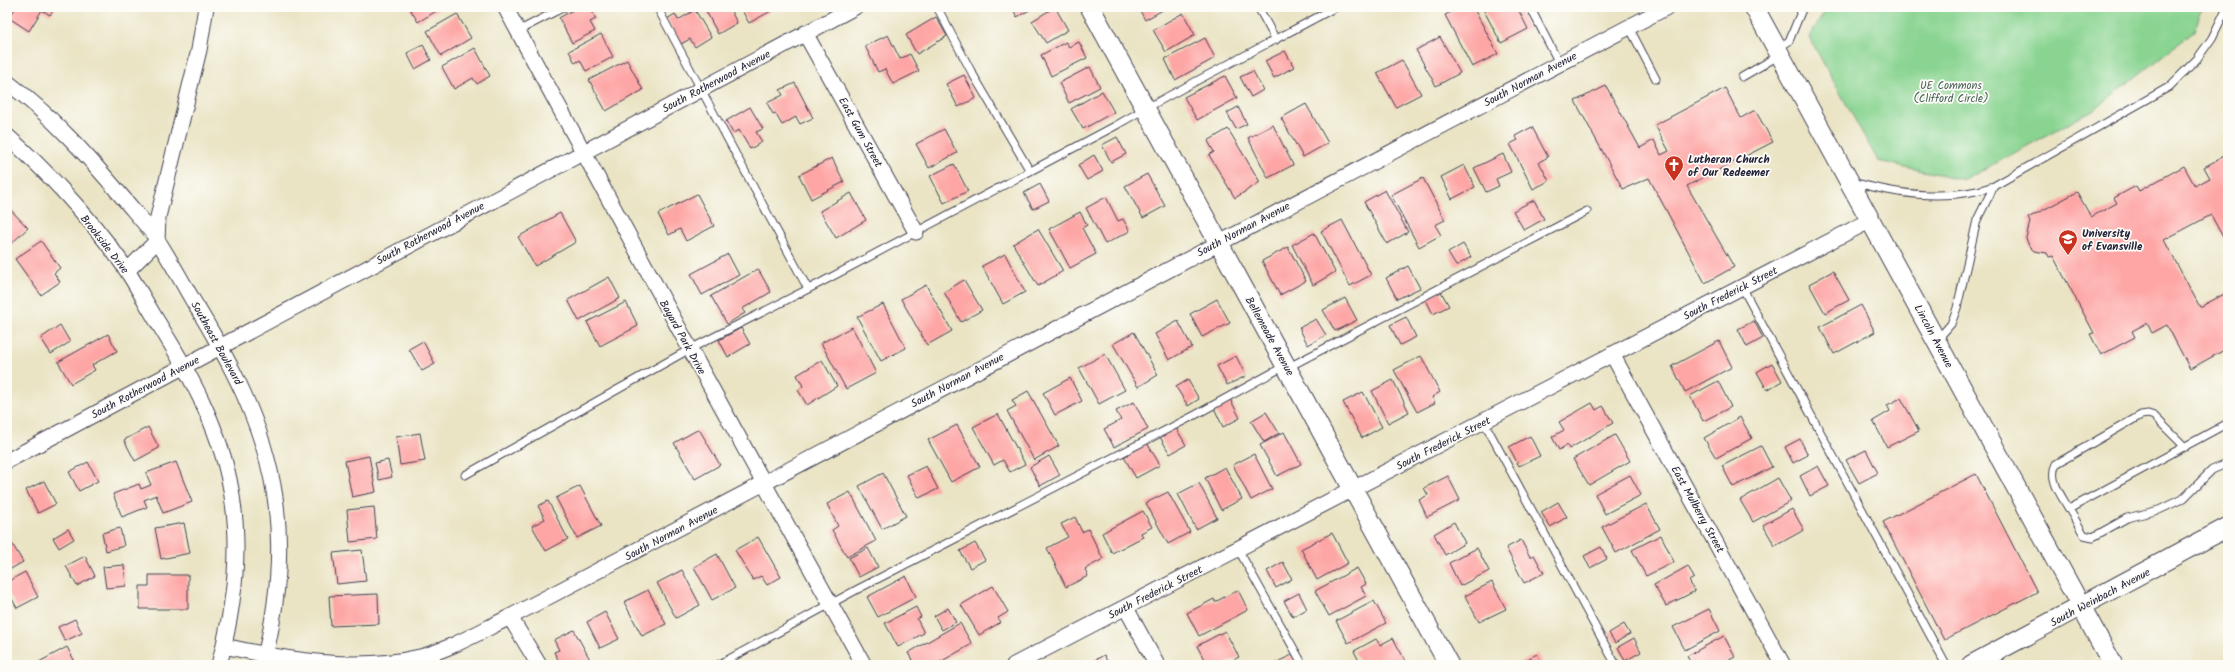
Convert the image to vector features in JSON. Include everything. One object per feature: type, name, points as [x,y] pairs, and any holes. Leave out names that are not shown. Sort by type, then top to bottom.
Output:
[{"type":"street","points":[[127,271],[157,241],[158,217],[192,80],[206,7]]},
{"type":"street","name":"Bayard Park Drive","points":[[505,7],[690,349],[864,665]]},
{"type":"street","name":"South Rotherwood Avenue","points":[[7,461],[583,151],[855,7]]},
{"type":"street","name":"Bellemeade Avenue","points":[[1090,7],[1449,665]]},
{"type":"street","name":"South Norman Avenue","points":[[224,646],[264,660],[372,664],[401,662],[444,649],[510,617],[764,484],[1218,242],[1667,7]]},
{"type":"street","name":"Lincoln Avenue","points":[[1754,7],[2113,665]]},
{"type":"street","name":"East Gum Street","points":[[805,33],[916,232]]},
{"type":"street","points":[[7,82],[42,111],[72,141],[107,179],[157,241]]},
{"type":"street","name":"Brookside Drive","points":[[7,136],[76,206],[119,259],[185,366]]},
{"type":"street","name":"South Frederick Street","points":[[1014,665],[1871,220]]},
{"type":"street","name":"Southeast Boulevard","points":[[157,241],[221,346],[250,405],[266,454],[275,497],[278,554],[277,585],[264,660]]},
{"type":"street","name":"East Mulberry Street","points":[[1612,354],[1783,665]]},
{"type":"street","points":[[185,366],[211,421],[225,464],[233,502],[236,554],[235,582],[224,646],[219,665]]},
{"type":"street","name":"South Weinbach Avenue","points":[[1971,665],[2082,608],[2228,527]]},
{"type":"street","points":[[1126,608],[1157,665]]},
{"type":"street","points":[[510,617],[539,665]]},
{"type":"lane","points":[[518,31],[564,7]]},
{"type":"lane","points":[[657,7],[808,289]]},
{"type":"lane","points":[[937,7],[971,71],[1030,171]]},
{"type":"lane","points":[[1258,7],[1276,40]]},
{"type":"lane","points":[[465,474],[690,349],[916,232],[1115,126],[1145,107],[1276,40],[1336,7]]},
{"type":"lane","points":[[1530,7],[1559,64]]},
{"type":"lane","points":[[1742,77],[1779,52],[1789,41],[1803,7]]},
{"type":"lane","points":[[1849,181],[1888,190],[1942,196],[1978,192],[1994,186],[2170,87],[2197,59],[2212,38],[2227,7]]},
{"type":"lane","points":[[1629,27],[1656,78]]},
{"type":"lane","points":[[1936,341],[1951,324],[1957,308],[1977,220],[1994,186]]},
{"type":"lane","points":[[718,665],[830,604],[1190,418],[1280,368],[1287,368],[1587,211]]},
{"type":"lane","points":[[1742,287],[1946,665]]},
{"type":"lane","points":[[2185,447],[2154,416],[2148,414],[2141,415],[2056,464],[2053,470],[2053,479],[2084,535],[2093,537],[2127,518],[2159,510],[2184,498],[2212,470],[2228,463]]},
{"type":"lane","points":[[1484,422],[1616,665]]},
{"type":"lane","points":[[2069,509],[2228,423]]},
{"type":"lane","points":[[1238,549],[1303,665]]},
{"type":"lane","points":[[2224,665],[2228,663]]},
{"type":"green space","name":"UE Commons (Clifford Circle)","points":[[1828,7],[2202,7],[2195,30],[2095,109],[1965,180],[1878,161],[1809,37]]},
{"type":"building","points":[[16,7],[56,7],[50,15],[42,10],[29,31],[9,18]]},
{"type":"building","points":[[413,7],[443,7],[418,22],[410,9]]},
{"type":"building","points":[[578,7],[590,7],[596,19],[590,22],[595,31],[572,43],[559,18]]},
{"type":"building","points":[[704,7],[729,7],[737,23],[718,34]]},
{"type":"building","points":[[740,7],[769,7],[771,11],[749,23]]},
{"type":"building","points":[[1012,7],[1035,7],[1017,17]]},
{"type":"building","points":[[1055,7],[1068,30],[1046,43],[1032,21]]},
{"type":"building","points":[[1138,7],[1168,7],[1145,20]]},
{"type":"building","points":[[1461,7],[1473,7],[1498,54],[1472,67],[1445,15]]},
{"type":"building","points":[[1482,7],[1517,7],[1528,29],[1501,43]]},
{"type":"building","points":[[695,10],[711,37],[695,47],[690,39],[681,44],[667,19],[675,14],[678,20]]},
{"type":"building","points":[[1183,13],[1195,35],[1166,52],[1153,30]]},
{"type":"building","points":[[457,14],[471,38],[441,56],[427,31]]},
{"type":"building","points":[[936,17],[947,36],[917,54],[906,35]]},
{"type":"building","points":[[601,34],[613,57],[586,71],[580,60],[575,63],[569,51]]},
{"type":"building","points":[[888,35],[900,59],[910,54],[919,71],[893,84],[885,69],[878,72],[865,46]]},
{"type":"building","points":[[1440,37],[1460,73],[1436,86],[1416,50]]},
{"type":"building","points":[[1205,38],[1215,58],[1175,80],[1165,59]]},
{"type":"building","points":[[1066,42],[1069,47],[1079,42],[1087,58],[1051,76],[1041,55]]},
{"type":"building","points":[[423,45],[431,60],[415,69],[407,53]]},
{"type":"building","points":[[475,48],[490,76],[477,84],[473,78],[454,89],[442,67]]},
{"type":"building","points":[[1285,51],[1294,67],[1274,78],[1265,61]]},
{"type":"building","points":[[627,60],[643,90],[606,111],[589,80]]},
{"type":"building","points":[[1402,60],[1421,94],[1396,107],[1377,73]]},
{"type":"building","points":[[1090,67],[1100,87],[1069,103],[1059,83]]},
{"type":"building","points":[[1253,71],[1263,90],[1251,97],[1240,77]]},
{"type":"building","points":[[964,75],[976,98],[958,107],[946,84]]},
{"type":"building","points":[[1225,76],[1237,98],[1197,120],[1184,97]]},
{"type":"building","points":[[795,83],[813,118],[800,124],[796,117],[782,125],[775,113],[773,114],[767,103],[783,95],[780,90]]},
{"type":"building","name":"Lutheran Church of Our Redeemer","points":[[1606,86],[1640,148],[1654,140],[1661,155],[1669,151],[1655,125],[1725,88],[1741,118],[1755,110],[1773,142],[1687,186],[1734,267],[1705,283],[1649,178],[1623,189],[1575,101]]},
{"type":"building","points":[[1102,91],[1114,112],[1083,129],[1071,109]]},
{"type":"building","points":[[1306,104],[1328,143],[1303,157],[1281,118]]},
{"type":"building","points":[[750,107],[763,129],[756,132],[762,142],[750,149],[739,130],[733,133],[726,121]]},
{"type":"building","points":[[1238,107],[1247,124],[1236,129],[1227,113]]},
{"type":"building","points":[[1273,125],[1293,165],[1268,178],[1248,138]]},
{"type":"building","points":[[1532,127],[1548,157],[1539,162],[1549,181],[1533,189],[1510,144],[1518,140],[1515,136]]},
{"type":"building","points":[[944,129],[957,153],[929,168],[916,144]]},
{"type":"building","points":[[1228,129],[1260,182],[1235,198],[1209,155],[1214,152],[1208,141]]},
{"type":"building","points":[[1117,137],[1126,154],[1111,162],[1102,145]]},
{"type":"building","points":[[1503,154],[1511,172],[1496,179],[1499,186],[1486,192],[1474,168]]},
{"type":"building","points":[[2228,154],[2228,236],[2224,239],[2211,215],[2164,240],[2200,307],[2228,292],[2228,348],[2190,369],[2167,325],[2152,333],[2147,323],[2132,331],[2135,337],[2101,355],[2090,334],[2094,333],[2053,256],[2049,257],[2047,253],[2034,251],[2029,246],[2026,238],[2030,222],[2028,218],[2077,192],[2091,217],[2117,203],[2114,198],[2136,186],[2139,191],[2184,166],[2195,186],[2210,178],[2204,167]]},
{"type":"building","points":[[1094,155],[1103,171],[1087,180],[1078,165]]},
{"type":"building","points":[[832,158],[844,182],[811,199],[799,175]]},
{"type":"building","points":[[954,164],[968,191],[944,203],[930,176]]},
{"type":"building","points":[[1464,165],[1475,187],[1452,199],[1441,177]]},
{"type":"building","points":[[1147,174],[1165,206],[1143,218],[1125,186]]},
{"type":"building","points":[[1423,178],[1445,220],[1435,225],[1441,235],[1419,247],[1391,195]]},
{"type":"building","points":[[1040,184],[1049,201],[1033,209],[1024,193]]},
{"type":"building","points":[[1385,190],[1408,232],[1387,244],[1364,202]]},
{"type":"building","points":[[851,193],[866,220],[836,238],[820,211]]},
{"type":"building","points":[[697,194],[714,226],[686,241],[680,229],[669,235],[658,214]]},
{"type":"building","points":[[1106,197],[1118,221],[1123,219],[1130,231],[1105,244],[1086,208]]},
{"type":"building","points":[[1534,200],[1544,219],[1524,230],[1513,211]]},
{"type":"building","points":[[7,206],[28,228],[11,244],[7,239]]},
{"type":"building","points":[[1080,212],[1087,225],[1082,228],[1096,254],[1070,268],[1049,229]]},
{"type":"building","points":[[560,213],[576,242],[535,266],[518,237]]},
{"type":"building","points":[[1342,220],[1371,275],[1350,286],[1321,231]]},
{"type":"building","points":[[1038,229],[1063,271],[1038,286],[1013,244]]},
{"type":"building","points":[[1314,233],[1335,272],[1313,285],[1292,245]]},
{"type":"building","points":[[41,241],[60,268],[54,273],[60,282],[41,295],[15,259]]},
{"type":"building","points":[[1463,244],[1471,257],[1456,266],[1448,253]]},
{"type":"building","points":[[1288,247],[1306,281],[1280,295],[1262,261]]},
{"type":"building","points":[[728,254],[739,275],[702,295],[691,274]]},
{"type":"building","points":[[1005,254],[1025,292],[1003,304],[982,266]]},
{"type":"building","points":[[1408,266],[1420,288],[1397,299],[1386,278]]},
{"type":"building","points":[[758,269],[771,292],[742,309],[745,313],[727,324],[711,296]]},
{"type":"building","points":[[1833,271],[1849,300],[1825,313],[1809,284]]},
{"type":"building","points":[[609,277],[620,298],[579,321],[568,300]]},
{"type":"building","points":[[964,280],[982,310],[961,322],[944,292]]},
{"type":"building","points":[[926,285],[952,331],[927,345],[901,299]]},
{"type":"building","points":[[1440,290],[1449,306],[1433,314],[1425,298]]},
{"type":"building","points":[[1345,298],[1357,320],[1335,331],[1323,310]]},
{"type":"building","points":[[1217,299],[1230,323],[1202,337],[1190,314]]},
{"type":"building","points":[[626,302],[638,326],[600,346],[587,322]]},
{"type":"building","points":[[883,304],[906,348],[881,361],[857,317]]},
{"type":"building","points":[[1861,305],[1875,332],[1834,354],[1820,327]]},
{"type":"building","points":[[1406,317],[1416,337],[1400,345],[1390,325]]},
{"type":"building","points":[[1316,319],[1326,335],[1308,345],[1299,328]]},
{"type":"building","points":[[1178,321],[1192,347],[1169,360],[1155,334]]},
{"type":"building","points":[[1754,321],[1763,338],[1747,347],[1738,329]]},
{"type":"building","points":[[60,325],[70,342],[51,354],[41,338]]},
{"type":"building","points":[[852,327],[876,373],[846,389],[821,343]]},
{"type":"building","points":[[741,328],[750,344],[728,357],[719,340]]},
{"type":"building","points":[[1134,332],[1158,375],[1138,387],[1113,344]]},
{"type":"building","points":[[108,334],[117,351],[92,365],[95,370],[71,384],[58,362]]},
{"type":"building","points":[[423,341],[435,364],[422,371],[409,349]]},
{"type":"building","points":[[1719,341],[1732,367],[1685,392],[1672,366]]},
{"type":"building","points":[[1105,354],[1125,390],[1099,404],[1079,368]]},
{"type":"building","points":[[1236,356],[1246,376],[1227,385],[1217,366]]},
{"type":"building","points":[[1421,356],[1440,392],[1432,397],[1435,403],[1417,412],[1394,370]]},
{"type":"building","points":[[822,360],[837,386],[807,405],[798,390],[803,386],[797,375]]},
{"type":"building","points":[[1772,363],[1782,381],[1767,390],[1757,372]]},
{"type":"building","points":[[1070,378],[1082,401],[1055,415],[1043,393]]},
{"type":"building","points":[[1188,380],[1199,399],[1188,406],[1176,387]]},
{"type":"building","points":[[1393,380],[1409,412],[1388,423],[1372,391]]},
{"type":"building","points":[[1718,381],[1731,407],[1703,421],[1690,396]]},
{"type":"building","points":[[1028,391],[1059,446],[1034,460],[1007,411],[1016,406],[1012,400]]},
{"type":"building","points":[[1363,392],[1382,427],[1362,438],[1343,402]]},
{"type":"building","points":[[1901,398],[1919,431],[1887,447],[1873,421],[1890,411],[1887,405]]},
{"type":"building","points":[[1230,399],[1240,418],[1223,427],[1214,408]]},
{"type":"building","points":[[1134,402],[1148,429],[1114,447],[1104,429],[1121,420],[1116,411]]},
{"type":"building","points":[[1592,403],[1596,410],[1603,406],[1613,423],[1569,449],[1567,445],[1559,450],[1552,437],[1564,430],[1559,422]]},
{"type":"building","points":[[1266,412],[1279,433],[1264,442],[1251,421]]},
{"type":"building","points":[[998,414],[1025,464],[1010,472],[1003,460],[994,465],[973,427]]},
{"type":"building","points":[[1740,417],[1752,438],[1716,458],[1704,438]]},
{"type":"building","points":[[957,425],[980,467],[951,482],[928,440]]},
{"type":"building","points":[[148,427],[159,448],[135,461],[124,440]]},
{"type":"building","points":[[1176,428],[1186,445],[1170,454],[1160,437]]},
{"type":"building","points":[[699,429],[720,465],[695,479],[674,443]]},
{"type":"building","points":[[1284,432],[1301,464],[1277,476],[1260,445]]},
{"type":"building","points":[[420,433],[425,461],[400,465],[396,437]]},
{"type":"building","points":[[1615,435],[1630,461],[1589,485],[1573,459]]},
{"type":"building","points":[[1530,436],[1540,456],[1519,466],[1509,447]]},
{"type":"building","points":[[1800,439],[1808,455],[1793,463],[1785,447]]},
{"type":"building","points":[[1147,443],[1160,465],[1136,478],[1124,457]]},
{"type":"building","points":[[1761,446],[1772,467],[1733,487],[1722,466]]},
{"type":"building","points":[[1866,450],[1878,473],[1859,483],[1846,460]]},
{"type":"building","points":[[1254,454],[1272,489],[1251,500],[1233,465]]},
{"type":"building","points":[[369,456],[376,492],[352,497],[345,461]]},
{"type":"building","points":[[1049,456],[1060,475],[1040,486],[1030,467]]},
{"type":"building","points":[[388,460],[392,477],[379,480],[375,463]]},
{"type":"building","points":[[88,462],[98,481],[79,491],[69,472]]},
{"type":"building","points":[[176,462],[192,502],[163,513],[156,495],[144,500],[147,507],[122,517],[113,494],[139,484],[141,489],[151,485],[146,473]]},
{"type":"building","points":[[926,466],[938,489],[919,498],[907,475]]},
{"type":"building","points":[[1818,466],[1829,486],[1810,496],[1800,476]]},
{"type":"building","points":[[1225,467],[1242,499],[1221,510],[1205,478]]},
{"type":"building","points":[[883,473],[906,516],[882,529],[859,486]]},
{"type":"building","points":[[1976,474],[2037,592],[1944,640],[1883,522]]},
{"type":"building","points":[[1630,475],[1641,495],[1605,514],[1595,494]]},
{"type":"building","points":[[1448,476],[1460,500],[1427,517],[1419,500],[1428,495],[1424,488]]},
{"type":"building","points":[[1778,478],[1791,501],[1753,522],[1740,500]]},
{"type":"building","points":[[44,481],[56,504],[38,513],[26,490]]},
{"type":"building","points":[[1199,483],[1217,518],[1196,529],[1178,494]]},
{"type":"building","points":[[580,486],[601,526],[577,538],[556,498]]},
{"type":"building","points":[[850,492],[876,541],[847,557],[832,530],[838,526],[827,504]]},
{"type":"building","points":[[1168,492],[1190,532],[1168,544],[1146,503]]},
{"type":"building","points":[[548,501],[568,539],[546,551],[532,526],[545,519],[538,506]]},
{"type":"building","points":[[1558,502],[1567,517],[1550,527],[1541,512]]},
{"type":"building","points":[[1646,504],[1660,529],[1616,553],[1602,527]]},
{"type":"building","points":[[374,507],[377,539],[350,542],[347,510]]},
{"type":"building","points":[[1792,509],[1804,530],[1775,546],[1763,525]]},
{"type":"building","points":[[1143,511],[1152,527],[1141,533],[1143,537],[1112,553],[1102,533]]},
{"type":"building","points":[[1075,517],[1082,532],[1088,529],[1103,559],[1085,569],[1088,576],[1066,587],[1047,548],[1068,537],[1061,524]]},
{"type":"building","points":[[1454,522],[1465,543],[1445,555],[1434,534]]},
{"type":"building","points":[[184,523],[190,553],[161,559],[155,528]]},
{"type":"building","points":[[120,528],[124,546],[106,551],[102,533]]},
{"type":"building","points":[[68,529],[74,539],[59,548],[53,538]]},
{"type":"building","points":[[1332,533],[1348,563],[1317,580],[1301,549]]},
{"type":"building","points":[[7,535],[23,562],[7,571]]},
{"type":"building","points":[[1661,535],[1674,562],[1646,576],[1632,550]]},
{"type":"building","points":[[758,537],[781,577],[767,585],[761,576],[753,580],[735,550]]},
{"type":"building","points":[[1521,540],[1530,557],[1534,555],[1544,573],[1524,583],[1506,548]]},
{"type":"building","points":[[975,543],[985,560],[970,568],[960,551]]},
{"type":"building","points":[[1601,547],[1607,559],[1590,568],[1584,556]]},
{"type":"building","points":[[868,548],[878,567],[859,577],[849,558]]},
{"type":"building","points":[[1477,548],[1489,571],[1460,586],[1449,563]]},
{"type":"building","points":[[362,550],[366,581],[337,584],[333,553]]},
{"type":"building","points":[[717,554],[735,588],[712,600],[694,567]]},
{"type":"building","points":[[85,556],[95,576],[77,586],[66,566]]},
{"type":"building","points":[[1283,562],[1292,579],[1276,588],[1267,571]]},
{"type":"building","points":[[124,565],[126,586],[106,588],[103,567]]},
{"type":"building","points":[[1688,566],[1694,578],[1689,581],[1695,591],[1666,606],[1654,585]]},
{"type":"building","points":[[1357,568],[1366,584],[1361,587],[1366,596],[1329,616],[1315,591]]},
{"type":"building","points":[[682,570],[700,605],[676,618],[657,583]]},
{"type":"building","points":[[25,572],[38,597],[17,608],[7,590],[7,582]]},
{"type":"building","points":[[149,575],[188,575],[188,609],[140,609],[140,586],[149,586]]},
{"type":"building","points":[[906,576],[916,597],[878,617],[867,597]]},
{"type":"building","points":[[1492,582],[1506,609],[1479,622],[1465,596]]},
{"type":"building","points":[[993,586],[1008,612],[998,618],[1001,622],[979,635],[961,605]]},
{"type":"building","points":[[648,590],[666,624],[642,636],[624,602]]},
{"type":"building","points":[[1238,590],[1248,610],[1199,636],[1187,613],[1214,599],[1215,602]]},
{"type":"building","points":[[1299,593],[1307,609],[1293,617],[1284,601]]},
{"type":"building","points":[[378,594],[379,624],[331,626],[329,596]]},
{"type":"building","points":[[1374,601],[1386,623],[1348,643],[1336,621]]},
{"type":"building","points":[[916,607],[921,617],[917,619],[924,633],[898,647],[885,623]]},
{"type":"building","points":[[948,608],[956,622],[942,630],[934,616]]},
{"type":"building","points":[[1709,609],[1720,631],[1685,650],[1673,627]]},
{"type":"building","points":[[605,612],[619,639],[600,648],[587,622]]},
{"type":"building","points":[[75,619],[82,633],[65,641],[58,627]]},
{"type":"building","points":[[960,623],[972,644],[935,665],[915,665],[908,653]]},
{"type":"building","points":[[1624,624],[1630,634],[1615,643],[1609,633]]},
{"type":"building","points":[[574,630],[593,665],[561,665],[554,652],[559,650],[554,640]]},
{"type":"building","points":[[1225,631],[1239,657],[1224,665],[1207,665],[1197,646]]},
{"type":"building","points":[[1724,636],[1735,657],[1720,665],[1692,665],[1687,656]]},
{"type":"building","points":[[1393,638],[1406,662],[1400,665],[1361,665],[1354,651],[1376,639],[1380,645]]},
{"type":"building","points":[[1634,638],[1641,652],[1625,661],[1618,647]]},
{"type":"building","points":[[67,647],[74,660],[69,663],[70,665],[41,665],[39,662]]},
{"type":"building","points":[[1537,654],[1543,665],[1516,665]]},
{"type":"building","points":[[1104,655],[1109,665],[1086,665]]},
{"type":"building","points":[[1292,655],[1298,665],[1276,665],[1275,663]]},
{"type":"place","name":"Lutheran Church of Our Redeemer","points":[[1674,182]]},
{"type":"place","name":"University of Evansville","points":[[2068,256]]}]
